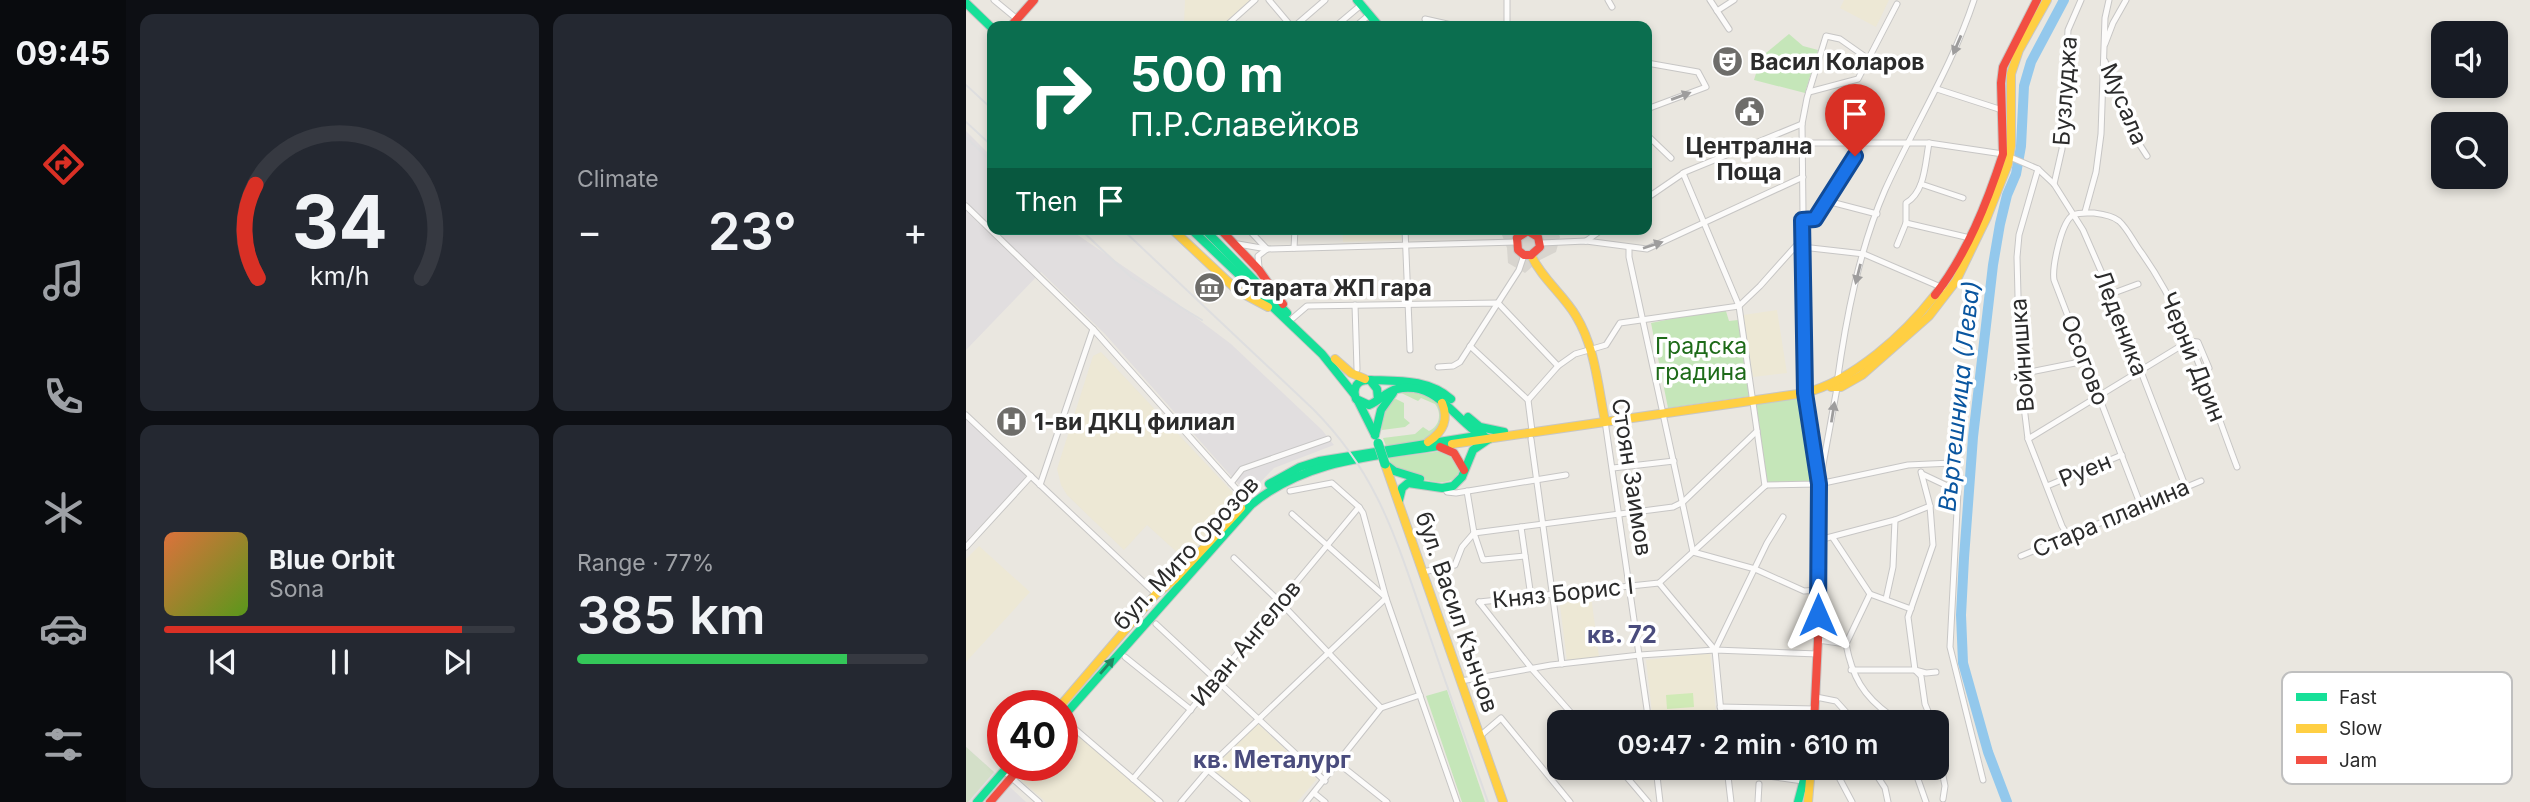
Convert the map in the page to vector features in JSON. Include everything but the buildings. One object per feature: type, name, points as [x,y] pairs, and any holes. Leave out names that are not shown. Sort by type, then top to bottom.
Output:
[{"type":"main road","points":[[1016,21],[1034,0]]},
{"type":"main road","points":[[1834,386],[1869,362],[1923,311],[1943,288],[1970,238],[2009,156],[2002,110],[2003,67],[2037,0]]},
{"type":"main road","points":[[1834,386],[1850,383],[1868,370],[1922,323],[1949,292],[1987,217],[2009,156],[2011,74],[2019,50],[2047,0]]},
{"type":"main road","points":[[1359,3],[1374,21]]},
{"type":"main road","points":[[966,4],[987,24]]},
{"type":"main road","points":[[1178,235],[1238,291],[1289,317]]},
{"type":"main road","name":"бул. Васил Кънчов","points":[[1198,235],[1345,369],[1368,380]]},
{"type":"main road","name":"бул. Васил Кънчов","points":[[1210,235],[1289,317],[1335,368],[1356,397],[1376,439],[1503,802]]},
{"type":"main road","points":[[1226,235],[1259,270],[1289,317]]},
{"type":"main road","points":[[1515,236],[1518,250],[1528,255],[1539,250],[1541,243],[1536,235]]},
{"type":"main road","name":"Стоян Заимов","points":[[1528,255],[1577,317],[1589,350],[1605,421]]},
{"type":"main road","points":[[1368,380],[1377,389],[1377,401]]},
{"type":"main road","points":[[1489,439],[1477,436],[1444,400],[1431,392],[1396,389],[1369,405],[1356,397],[1356,384],[1368,380],[1432,386],[1445,393],[1476,424],[1504,432]]},
{"type":"main road","name":"бул. Мито Орозов","points":[[1074,690],[1160,597],[1251,505],[1283,482],[1321,466],[1489,439],[1532,435],[1605,421],[1805,393],[1834,386]]},
{"type":"main road","points":[[1376,439],[1381,410],[1396,389]]},
{"type":"main road","points":[[1428,442],[1442,431],[1446,419],[1444,406],[1431,392]]},
{"type":"main road","points":[[1805,393],[1819,484],[1815,709]]},
{"type":"main road","name":"бул. Васил Кънчов","points":[[1376,439],[1377,401]]},
{"type":"main road","name":"бул. Мито Орозов","points":[[1078,698],[1175,579],[1248,502],[1282,476],[1310,463],[1428,442],[1504,432],[1532,435]]},
{"type":"main road","points":[[1399,505],[1399,495],[1408,483],[1443,487],[1458,483],[1474,448],[1489,439]]},
{"type":"main road","points":[[1440,447],[1454,453],[1464,470]]},
{"type":"main road","points":[[1385,464],[1394,471],[1443,487]]},
{"type":"main road","points":[[1808,802],[1809,780]]},
{"type":"main road","points":[[977,802],[998,781]]},
{"type":"main road","points":[[990,802],[1002,781]]},
{"type":"main road","points":[[1798,802],[1803,781]]},
{"type":"street","points":[[995,0],[1012,21]]},
{"type":"street","points":[[1237,21],[1255,0]]},
{"type":"street","points":[[1269,0],[1288,21]]},
{"type":"street","points":[[1299,21],[1325,0]]},
{"type":"street","points":[[1507,0],[1507,21]]},
{"type":"street","points":[[1608,0],[1612,7]]},
{"type":"street","points":[[1710,0],[1729,29]]},
{"type":"street","points":[[1717,11],[1734,0]]},
{"type":"street","points":[[1819,484],[1834,386],[1864,254],[1877,214],[1909,142],[1937,89],[1974,0]]},
{"type":"street","name":"Бузлуджа","points":[[2054,184],[2062,149],[2068,30],[2081,0]]},
{"type":"street","points":[[2085,212],[2096,172],[2101,134],[2103,50],[2109,0]]},
{"type":"street","points":[[2103,50],[2113,23],[2126,0]]},
{"type":"street","points":[[1341,21],[1359,3]]},
{"type":"street","points":[[1809,92],[1857,79],[1897,4]]},
{"type":"street","points":[[1362,21],[1369,15]]},
{"type":"street","points":[[1425,19],[1434,21]]},
{"type":"street","points":[[1805,393],[1802,124],[1826,36],[1840,39],[1867,58]]},
{"type":"street","name":"Мусала","points":[[2103,50],[2105,64],[2129,128],[2147,156]]},
{"type":"street","points":[[1652,64],[1694,70],[1703,78],[1706,87],[1652,107]]},
{"type":"street","points":[[1937,89],[2002,110]]},
{"type":"street","points":[[1652,194],[1682,173],[1802,124]]},
{"type":"street","points":[[1652,140],[1671,158]]},
{"type":"street","points":[[1802,220],[1815,219],[1863,142]]},
{"type":"street","points":[[1803,143],[1929,143],[2009,156],[2035,167]]},
{"type":"street","points":[[1897,245],[1906,223],[1906,203],[1914,199],[1921,184],[1929,143]]},
{"type":"street","name":"Леденика","points":[[2035,167],[2054,184],[2083,230],[2111,294],[2186,488]]},
{"type":"street","name":"Войнишка","points":[[2035,167],[2019,235],[2017,257],[2020,374],[2028,439],[2068,536]]},
{"type":"street","points":[[1682,173],[1739,306],[1765,486],[1819,484],[1908,465],[1952,463],[1956,458]]},
{"type":"street","points":[[1541,243],[1586,241],[1647,249],[1803,177]]},
{"type":"street","points":[[1921,184],[1963,198]]},
{"type":"street","points":[[1827,201],[1877,214]]},
{"type":"street","points":[[966,206],[987,226]]},
{"type":"street","name":"Черни Дрин","points":[[2073,215],[2085,212],[2101,214],[2119,221],[2161,280],[2189,341],[2237,467]]},
{"type":"street","name":"Осогово","points":[[2073,215],[2068,220],[2053,269],[2054,281],[2141,506]]},
{"type":"street","points":[[1906,223],[1970,238]]},
{"type":"street","points":[[996,235],[1093,329],[1248,502]]},
{"type":"street","points":[[1254,235],[1267,249]]},
{"type":"street","points":[[1294,248],[1295,235]]},
{"type":"street","points":[[1405,235],[1410,350]]},
{"type":"street","points":[[1586,241],[1594,235]]},
{"type":"street","points":[[1235,243],[1249,248],[1267,249],[1406,245],[1515,236]]},
{"type":"street","points":[[1528,400],[1558,366],[1575,354],[1605,345],[1620,323],[1739,306],[1802,239]]},
{"type":"street","points":[[1629,247],[1693,552],[1755,569],[1804,591],[1819,590]]},
{"type":"street","points":[[1802,247],[1864,254],[1943,288]]},
{"type":"street","points":[[1259,270],[1258,256],[1267,249]]},
{"type":"street","points":[[1438,367],[1453,366],[1460,362],[1528,255]]},
{"type":"street","points":[[2111,294],[2138,284]]},
{"type":"street","points":[[1289,317],[1307,306],[1498,303],[1558,366]]},
{"type":"street","points":[[1355,305],[1357,369]]},
{"type":"street","points":[[1040,485],[1093,329]]},
{"type":"street","points":[[2028,439],[2189,341],[2198,342],[2209,368]]},
{"type":"street","points":[[1470,346],[1528,400],[1562,664]]},
{"type":"street","points":[[2020,374],[2085,361]]},
{"type":"street","points":[[966,415],[1160,597]]},
{"type":"street","name":"Стоян Заимов","points":[[1605,421],[1647,710]]},
{"type":"street","points":[[1423,572],[1455,565],[1462,547],[1474,533],[1673,507],[1683,502],[1757,430]]},
{"type":"street","points":[[1231,483],[1242,469],[1328,439]]},
{"type":"street","name":"Руен","points":[[2047,486],[2122,455]]},
{"type":"street","points":[[1613,468],[1674,461]]},
{"type":"street","points":[[1919,465],[1930,506],[1933,545],[1911,609],[1909,626],[1916,670],[1921,676],[1928,710]]},
{"type":"street","points":[[1922,474],[1958,491],[1950,647],[1983,780]]},
{"type":"street","points":[[1443,487],[1444,491],[1450,493],[1566,475]]},
{"type":"street","points":[[966,547],[1031,476]]},
{"type":"street","name":"Стара планина","points":[[2021,556],[2201,481]]},
{"type":"street","points":[[1290,491],[1332,483],[1363,513],[1386,598],[1457,802]]},
{"type":"street","name":"Княз Борис I","points":[[1532,668],[1479,602],[1658,583],[1765,486]]},
{"type":"street","points":[[1467,491],[1474,533],[1483,560],[1525,556]]},
{"type":"street","points":[[1819,540],[1895,520],[1930,506]]},
{"type":"street","name":"Иван Ангелов","points":[[1133,779],[1359,507]]},
{"type":"street","points":[[1292,514],[1386,598]]},
{"type":"street","points":[[1720,710],[1715,650],[1783,517]]},
{"type":"street","points":[[1886,599],[1893,568],[1895,520]]},
{"type":"street","points":[[1521,527],[1531,597]]},
{"type":"street","points":[[1833,538],[1870,594],[1911,609]]},
{"type":"street","points":[[1234,558],[1381,708]]},
{"type":"street","points":[[1658,583],[1715,650]]},
{"type":"street","points":[[1870,594],[1846,644],[1851,670],[1873,703],[1883,710]]},
{"type":"street","points":[[1181,802],[1208,770],[1259,719],[1386,598]]},
{"type":"street","points":[[1156,624],[1325,781]]},
{"type":"street","points":[[1818,640],[1846,644]]},
{"type":"street","points":[[1461,681],[1532,668],[1640,655],[1715,650],[1818,654]]},
{"type":"street","points":[[1125,657],[1191,710]]},
{"type":"street","points":[[1532,668],[1569,710]]},
{"type":"street","points":[[1851,670],[1936,672]]},
{"type":"street","points":[[1306,802],[1381,708],[1420,695]]},
{"type":"street","points":[[1816,697],[1836,701],[1844,710]]},
{"type":"street","points":[[1720,707],[1815,709]]},
{"type":"street","points":[[1480,736],[1501,718],[1570,802]]},
{"type":"street","points":[[1078,732],[1160,802]]},
{"type":"street","points":[[1338,762],[1387,802]]},
{"type":"street","points":[[1208,770],[1247,802]]},
{"type":"street","points":[[1629,780],[1648,802]]},
{"type":"street","points":[[1657,780],[1660,802]]},
{"type":"street","points":[[1728,780],[1731,802]]},
{"type":"street","points":[[1797,780],[1803,781]]},
{"type":"street","points":[[1840,780],[1852,802]]},
{"type":"street","points":[[1880,780],[1888,802]]},
{"type":"street","points":[[1918,780],[1926,802]]},
{"type":"street","points":[[1943,799],[1944,780]]},
{"type":"street","points":[[1018,781],[1039,802]]},
{"type":"street","points":[[1758,802],[1759,784]]},
{"type":"street","points":[[1314,793],[1325,802]]},
{"type":"shaded area","points":[[1185,0],[1251,0],[1227,21],[1184,21]]},
{"type":"shaded area","points":[[1844,0],[1889,0],[1876,27],[1840,8]]},
{"type":"shaded area","points":[[966,131],[987,152],[987,235],[1078,235],[1231,344],[1322,430],[1334,445],[1274,468],[1248,495],[1105,334],[1041,272],[966,350]]},
{"type":"shaded area","points":[[1342,235],[1401,235],[1401,240],[1343,242]]},
{"type":"shaded area","points":[[1502,235],[1560,237],[1556,252],[1540,260],[1525,273],[1508,263],[1507,248]]},
{"type":"shaded area","points":[[1777,310],[1787,373],[1753,377],[1743,315]]},
{"type":"shaded area","points":[[1101,352],[1242,502],[1195,552],[1188,547],[1180,555],[1147,525],[1124,550],[1067,495],[1061,485],[1057,469],[1093,356]]},
{"type":"shaded area","points":[[966,415],[1029,475],[966,541]]},
{"type":"shaded area","points":[[979,546],[1030,592],[966,662],[966,559]]},
{"type":"shaded area","points":[[1591,595],[1599,657],[1567,661],[1559,598]]},
{"type":"shaded area","points":[[1710,653],[1716,710],[1652,710],[1646,660]]},
{"type":"shaded area","points":[[1257,723],[1317,779],[1297,802],[1251,802],[1212,769]]},
{"type":"shaded area","points":[[1078,735],[1155,802],[1046,802],[1022,781],[1078,781]]},
{"type":"shaded area","points":[[966,747],[987,766],[987,781],[1004,781],[1026,802],[966,802]]},
{"type":"green space","points":[[1789,34],[1803,46],[1818,50],[1805,93],[1754,80],[1761,57]]},
{"type":"green space","name":"Градска градина","points":[[1725,308],[1729,321],[1738,320],[1750,396],[1668,408],[1651,323]]},
{"type":"green space","points":[[1399,392],[1433,397],[1441,408],[1442,420],[1435,433],[1424,441],[1386,446],[1383,438],[1415,434],[1423,427],[1429,431],[1436,426],[1439,419],[1435,404],[1421,398],[1418,401]]},
{"type":"green space","points":[[1802,396],[1815,482],[1767,483],[1756,402]]},
{"type":"green space","points":[[1396,399],[1404,403],[1404,418],[1410,423],[1405,427],[1382,430],[1382,411]]},
{"type":"green space","points":[[1443,451],[1450,453],[1460,469],[1456,477],[1449,481],[1430,481],[1392,468],[1389,458]]},
{"type":"green space","points":[[1447,690],[1485,802],[1462,802],[1426,696]]},
{"type":"green space","points":[[1693,693],[1694,707],[1667,709],[1666,695]]},
{"type":"green space","points":[[966,747],[987,766],[987,780],[966,802]]},
{"type":"waterway","name":"Въртешница (Лева)","points":[[2007,802],[1988,752],[1963,663],[1961,615],[1964,558],[1973,437],[1993,265],[2000,224],[2007,195],[2016,174],[2021,146],[2024,86],[2031,62],[2064,0]]},
{"type":"railway","points":[[966,85],[987,104]]},
{"type":"railway","points":[[966,122],[987,141]]},
{"type":"railway","points":[[966,137],[987,157]]},
{"type":"railway","points":[[1086,235],[1131,277],[1202,320]]},
{"type":"railway","points":[[1128,235],[1313,409],[1336,434],[1370,484],[1405,565],[1488,802]]},
{"type":"traffic: fast","points":[[1357,0],[1375,21]]},
{"type":"traffic: fast","points":[[966,3],[987,23]]},
{"type":"traffic: fast","points":[[1197,235],[1322,354],[1354,394]]},
{"type":"traffic: fast","points":[[1210,235],[1287,313]]},
{"type":"traffic: fast","points":[[1370,380],[1423,384],[1451,399]]},
{"type":"traffic: fast","points":[[1378,399],[1377,389],[1370,380],[1357,385],[1356,399],[1369,405],[1397,389],[1425,391],[1489,439]]},
{"type":"traffic: fast","points":[[1375,435],[1381,410],[1393,393]]},
{"type":"traffic: fast","points":[[1358,401],[1375,435]]},
{"type":"traffic: fast","points":[[1468,417],[1480,427],[1504,432]]},
{"type":"traffic: fast","points":[[1269,484],[1300,467],[1319,461],[1483,435]]},
{"type":"traffic: fast","points":[[1399,500],[1402,488],[1408,483],[1442,488],[1453,486],[1462,477],[1473,450],[1489,439]]},
{"type":"traffic: fast","points":[[1378,443],[1385,464]]},
{"type":"traffic: fast","points":[[1078,700],[1251,505],[1273,489],[1296,477],[1346,461],[1452,444]]},
{"type":"traffic: fast","points":[[1385,464],[1394,471],[1420,479]]},
{"type":"traffic: fast","points":[[1798,802],[1804,780]]},
{"type":"traffic: fast","points":[[977,802],[995,781]]},
{"type":"traffic: slow","points":[[1831,387],[1841,387],[1862,375],[1929,316],[1956,281],[1987,217],[2008,164],[2011,146],[2011,74],[2019,50],[2047,0]]},
{"type":"traffic: slow","points":[[1178,235],[1238,291],[1268,307]]},
{"type":"traffic: slow","points":[[1531,255],[1541,272],[1571,308],[1588,341],[1605,421]]},
{"type":"traffic: slow","points":[[1452,444],[1805,393],[1842,378],[1877,354],[1935,295]]},
{"type":"traffic: slow","points":[[1335,359],[1351,373],[1365,379]]},
{"type":"traffic: slow","points":[[1428,442],[1438,434],[1445,420],[1442,403]]},
{"type":"traffic: slow","points":[[1385,464],[1503,802]]},
{"type":"traffic: slow","points":[[1074,690],[1156,594],[1175,579],[1241,508]]},
{"type":"traffic: slow","points":[[1808,802],[1810,780]]},
{"type":"traffic: jam","points":[[1015,21],[1034,0]]},
{"type":"traffic: jam","points":[[1935,295],[1957,263],[1997,172],[2003,154],[2003,67],[2037,0]]},
{"type":"traffic: jam","points":[[1226,235],[1259,270],[1283,304]]},
{"type":"traffic: jam","points":[[1517,238],[1522,235]]},
{"type":"traffic: jam","points":[[1531,255],[1540,247],[1538,237],[1535,235]]},
{"type":"traffic: jam","points":[[1517,238],[1518,250],[1524,255],[1531,255]]},
{"type":"traffic: jam","points":[[1805,393],[1819,484],[1815,710]]},
{"type":"traffic: jam","points":[[1440,447],[1454,453],[1464,470]]},
{"type":"traffic: jam","points":[[990,802],[1008,781]]},
{"type":"place","name":"Васил Коларов","points":[[1727,62]]},
{"type":"place","name":"Централна Поща","points":[[1749,112]]},
{"type":"place","name":"Старата ЖП гара","points":[[1210,288]]},
{"type":"place","name":"1-ви ДКЦ филиал","points":[[1011,422]]},
{"type":"district","name":"кв. 72","points":[[1622,634]]},
{"type":"district","name":"кв. Металург","points":[[1272,759]]},
{"type":"route","points":[[1818,615],[1819,484],[1805,393],[1802,220],[1815,219],[1855,156]]}]
